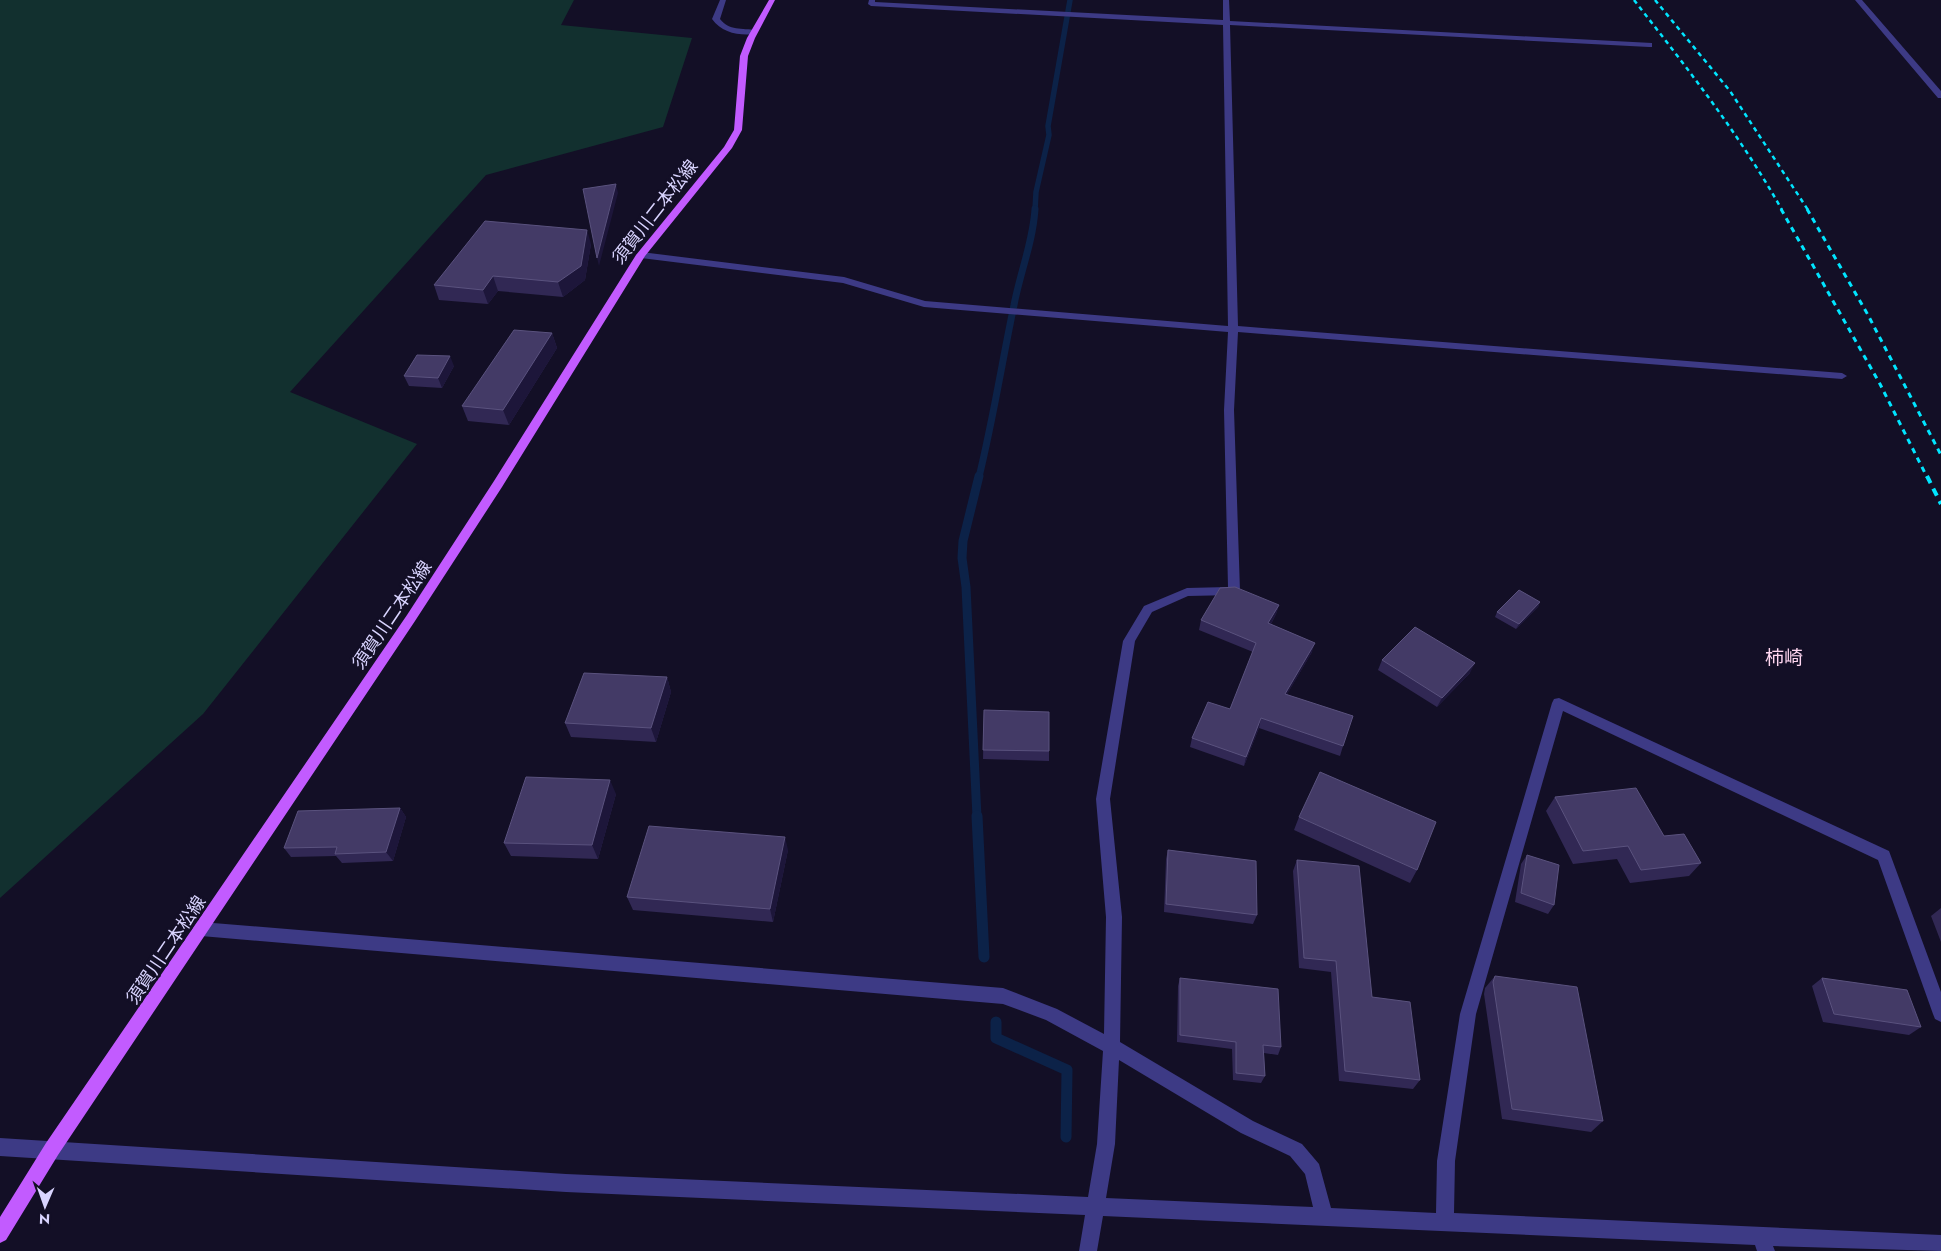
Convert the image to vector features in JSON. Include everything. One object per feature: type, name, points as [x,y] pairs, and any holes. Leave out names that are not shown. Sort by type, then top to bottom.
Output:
[{"type":"main road","name":"須賀川二本松線","points":[[0,1234],[52,1149],[422,602],[509,468],[640,255],[722,155],[738,130],[744,56],[753,32],[772,0]]},
{"type":"street","points":[[723,0],[716,18],[722,28],[753,32]]},
{"type":"street","points":[[872,0],[871,4],[1649,45]]},
{"type":"street","points":[[1088,1251],[1106,1144],[1111,1046],[1114,917],[1102,799],[1129,641],[1148,609],[1187,592],[1234,591],[1229,410],[1233,328],[1226,0]]},
{"type":"street","points":[[1858,0],[1941,96]]},
{"type":"street","points":[[640,255],[844,280],[924,304],[1842,376]]},
{"type":"street","points":[[1445,1223],[1446,1161],[1468,1014],[1559,704],[1884,856],[1941,1014]]},
{"type":"street","points":[[201,929],[1003,996],[1050,1014],[1111,1046],[1247,1127],[1296,1150],[1314,1170],[1325,1218]]},
{"type":"street","points":[[0,1147],[566,1183],[1445,1223],[1764,1244],[1941,1244]]},
{"type":"green space","points":[[0,0],[574,0],[561,25],[692,38],[663,127],[486,175],[290,392],[417,444],[203,714],[0,898]]},
{"type":"building","points":[[616,184],[597,258],[583,189]]},
{"type":"building","points":[[485,221],[587,230],[581,266],[558,282],[493,276],[483,290],[434,285]]},
{"type":"building","points":[[514,330],[552,333],[503,410],[462,406]]},
{"type":"building","points":[[417,355],[450,356],[438,378],[404,376]]},
{"type":"building","points":[[1235,587],[1279,605],[1268,623],[1315,643],[1285,694],[1353,716],[1343,746],[1261,718],[1246,757],[1192,738],[1208,702],[1230,709],[1256,643],[1201,620],[1220,588]]},
{"type":"building","points":[[1519,590],[1540,602],[1519,624],[1497,612]]},
{"type":"building","points":[[1415,627],[1475,663],[1442,698],[1382,660]]},
{"type":"building","points":[[584,673],[667,677],[651,728],[565,723]]},
{"type":"building","points":[[984,710],[1049,712],[1049,751],[983,750]]},
{"type":"building","points":[[1320,772],[1436,822],[1417,870],[1299,817]]},
{"type":"building","points":[[526,777],[610,780],[592,845],[504,843]]},
{"type":"building","points":[[1636,788],[1664,836],[1684,834],[1701,863],[1641,870],[1628,846],[1583,851],[1555,797]]},
{"type":"building","points":[[400,808],[386,852],[335,854],[337,847],[284,848],[298,811]]},
{"type":"building","points":[[649,826],[785,837],[770,909],[627,897]]},
{"type":"building","points":[[1168,850],[1256,861],[1257,915],[1166,904]]},
{"type":"building","points":[[1527,855],[1559,865],[1554,905],[1521,893]]},
{"type":"building","points":[[1297,860],[1359,866],[1372,997],[1410,1002],[1420,1080],[1345,1071],[1336,961],[1304,958]]},
{"type":"building","points":[[1495,976],[1577,987],[1603,1121],[1512,1109],[1493,982]]},
{"type":"building","points":[[1180,978],[1278,989],[1281,1047],[1263,1045],[1265,1076],[1236,1073],[1236,1042],[1180,1035]]},
{"type":"building","points":[[1822,978],[1907,990],[1921,1027],[1834,1014]]},
{"type":"waterway","points":[[1035,210],[1036,192],[1049,135],[1048,126],[1070,0]]},
{"type":"waterway","points":[[979,477],[1017,293],[1032,233],[1035,209]]},
{"type":"waterway","points":[[977,817],[966,587],[962,558],[963,541],[979,476]]},
{"type":"waterway","points":[[977,816],[984,957]]},
{"type":"waterway","points":[[996,1022],[996,1038],[1067,1070],[1066,1137]]},
{"type":"railway","points":[[1634,0],[1731,129],[1782,210]]},
{"type":"railway","points":[[1655,0],[1730,91],[1808,210]]},
{"type":"railway","points":[[1781,209],[1880,384],[1927,477]]},
{"type":"railway","points":[[1807,209],[1868,315],[1941,455]]},
{"type":"railway","points":[[1927,476],[1941,504]]},
{"type":"district","name":"柿崎","points":[[1784,657]]}]
